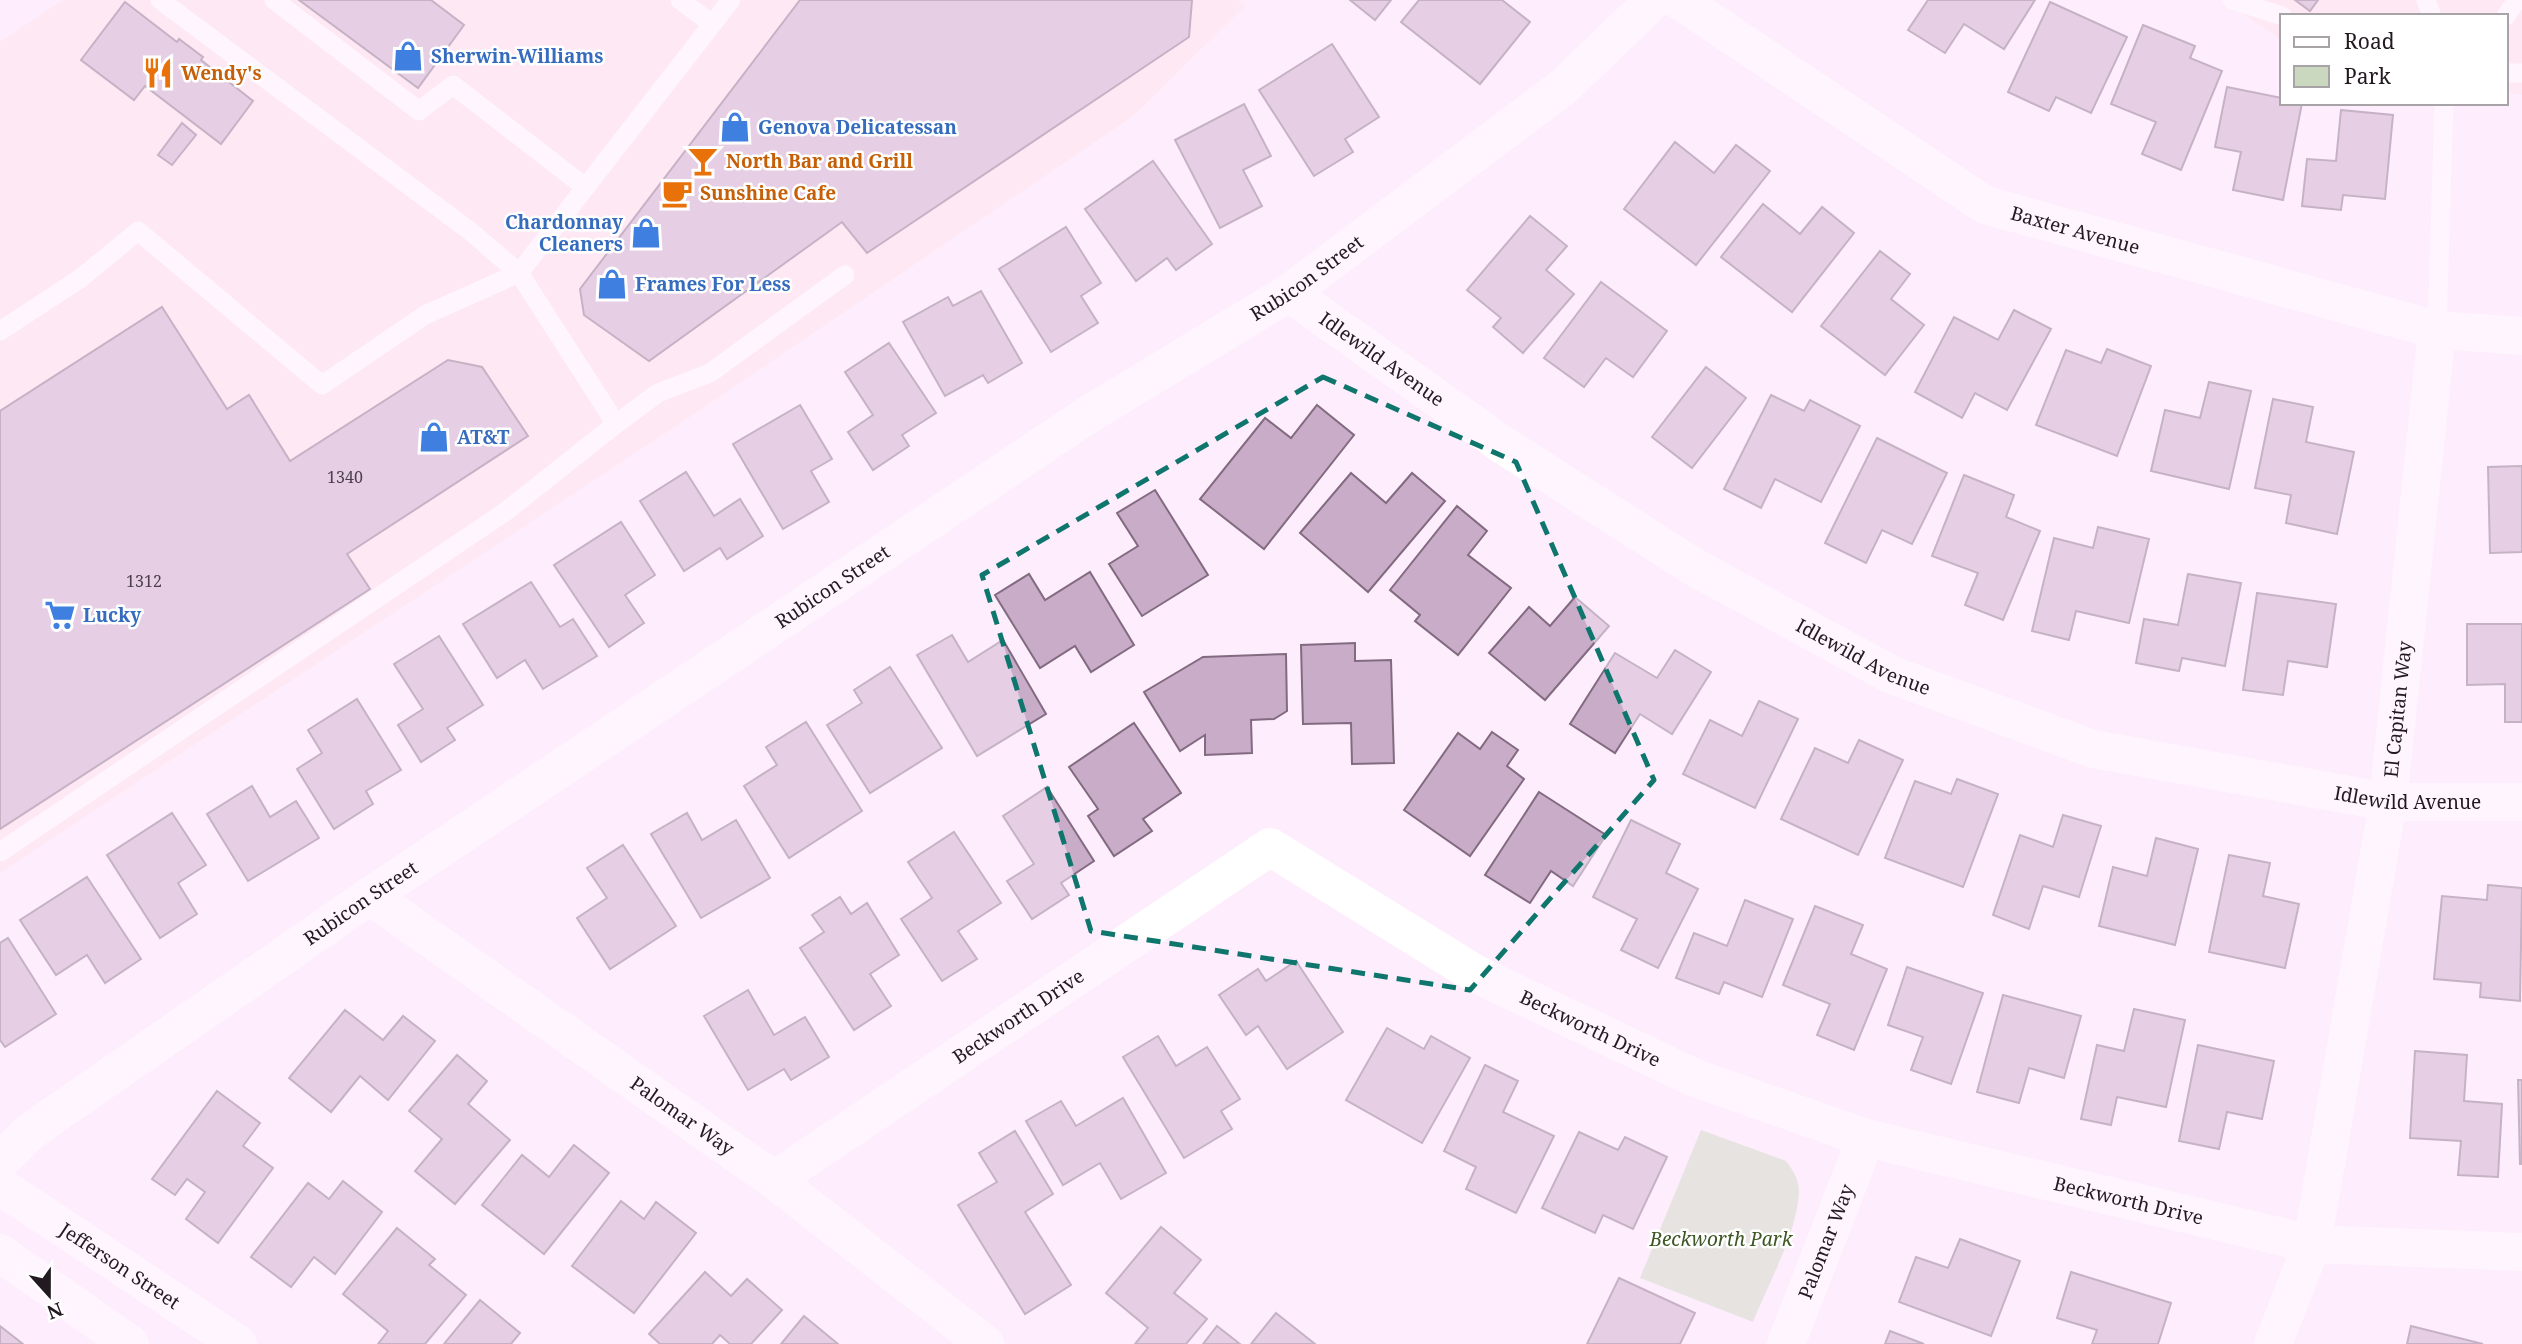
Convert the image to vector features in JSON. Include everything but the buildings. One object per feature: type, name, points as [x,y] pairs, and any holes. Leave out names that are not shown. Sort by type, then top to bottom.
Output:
[{"type":"street","name":"Rubicon Street","points":[[0,1161],[31,1131],[370,896],[1091,413],[1289,293],[1562,88],[1654,0]]},
{"type":"street","name":"Baxter Avenue","points":[[1679,0],[1985,205],[2437,330],[2522,336]]},
{"type":"street","name":"Idlewild Avenue","points":[[1289,293],[1503,445],[1683,560],[1892,675],[2093,749],[2388,802],[2522,802]]},
{"type":"street","name":"El Capitan Way","points":[[2273,1344],[2312,1244],[2388,802],[2437,330]]},
{"type":"street","name":"Beckworth Drive","points":[[774,1180],[1270,847],[1474,972],[1695,1078],[1866,1139],[2312,1244],[2522,1252]]},
{"type":"street","name":"Palomar Way","points":[[370,896],[774,1180],[985,1344]]},
{"type":"street","name":"Palomar Way","points":[[1786,1344],[1866,1139]]},
{"type":"street","name":"Jefferson Street","points":[[0,1186],[238,1344]]},
{"type":"street","points":[[0,1253],[130,1344]]},
{"type":"lane","points":[[160,0],[470,230],[519,273],[616,424]]},
{"type":"lane","points":[[274,0],[419,111],[453,85],[586,187]]},
{"type":"lane","points":[[680,0],[712,24]]},
{"type":"lane","points":[[0,331],[81,278],[138,231],[322,385],[425,315],[519,273],[731,0]]},
{"type":"lane","points":[[2232,0],[2280,15]]},
{"type":"lane","name":"El Capitan Way","points":[[2437,330],[2444,105]]},
{"type":"lane","points":[[0,852],[505,512],[658,393],[710,373],[845,275]]},
{"type":"highlighted area","points":[[1323,377],[1516,462],[1654,780],[1470,990],[1091,931],[982,575]]},
{"type":"shaded area","points":[[63,0],[1237,0],[1245,6],[1133,116],[691,416],[0,873],[0,42]]},
{"type":"shaded area","points":[[2223,0],[2522,0],[2522,95],[2508,92],[2508,14],[2280,14],[2280,39]]},
{"type":"green space","name":"Beckworth Park","points":[[1701,1130],[1786,1161],[1798,1183],[1794,1223],[1753,1322],[1640,1278]]},
{"type":"place","name":"Sherwin-Williams","points":[[408,56]]},
{"type":"place","name":"Wendy's","points":[[158,73]]},
{"type":"place","name":"Genova Delicatessan","points":[[735,127]]},
{"type":"place","name":"North Bar and Grill","points":[[703,161]]},
{"type":"place","name":"Sunshine Cafe","points":[[677,193]]},
{"type":"place","name":"Chardonnay Cleaners","points":[[646,233]]},
{"type":"place","name":"Frames For Less","points":[[612,284]]},
{"type":"place","name":"AT&T","points":[[434,437]]},
{"type":"place","name":"Lucky","points":[[60,615]]}]
